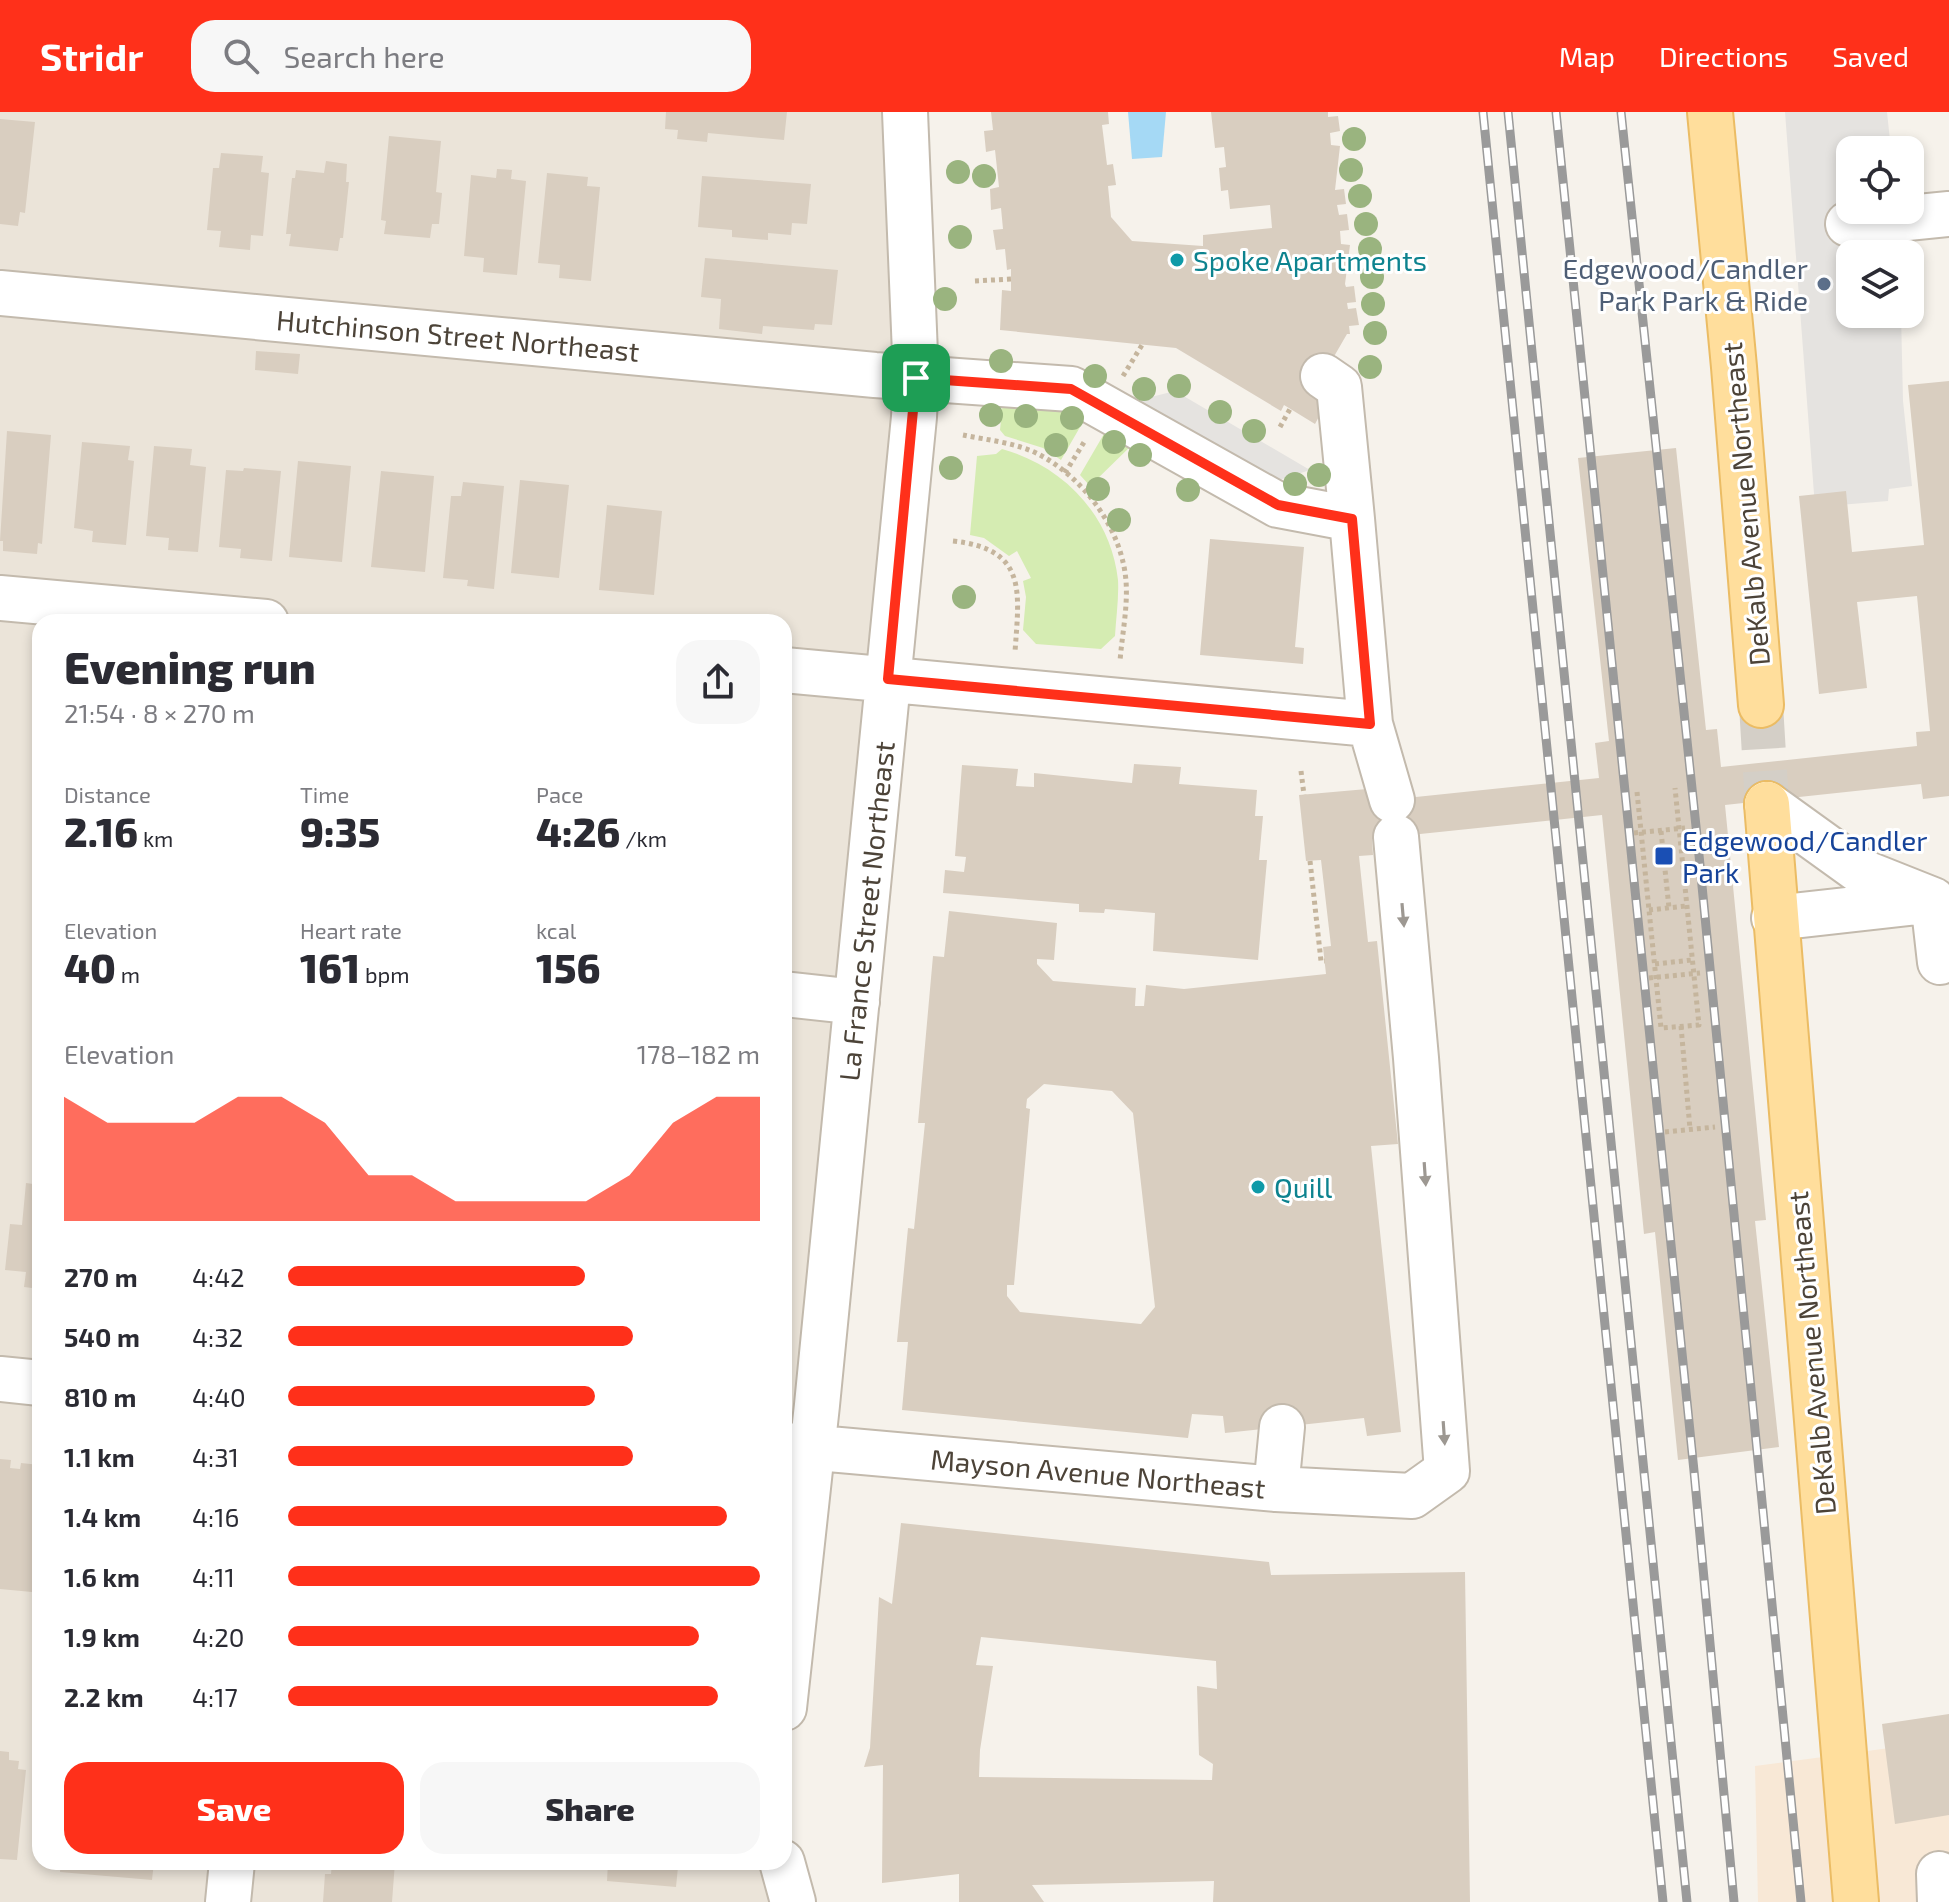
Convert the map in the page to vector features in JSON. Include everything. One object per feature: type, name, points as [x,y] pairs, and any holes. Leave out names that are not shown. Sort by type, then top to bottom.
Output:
[{"type":"main road","name":"DeKalb Avenue Northeast","points":[[1710,112],[1761,705]]},
{"type":"main road","name":"DeKalb Avenue Northeast","points":[[1767,804],[1856,1902]]},
{"type":"street","name":"La France Street Northeast","points":[[792,1558],[798,1446],[857,1002],[916,378],[905,112]]},
{"type":"street","points":[[1924,216],[1949,214]]},
{"type":"street","name":"Hutchinson Street Northeast","points":[[0,293],[916,378],[1071,389],[1278,505],[1352,519]]},
{"type":"street","points":[[792,671],[1370,724],[1339,387],[1323,376]]},
{"type":"street","points":[[0,598],[177,614]]},
{"type":"street","name":"Mayson Avenue Northeast","points":[[798,1446],[1276,1489],[1412,1496],[1447,1471],[1416,1058],[1394,818],[1370,724]]},
{"type":"street","points":[[1767,804],[1860,871],[1941,899]]},
{"type":"street","points":[[1774,918],[1941,899]]},
{"type":"street","points":[[1940,962],[1941,899]]},
{"type":"street","points":[[792,995],[857,1002]]},
{"type":"street","points":[[0,1379],[32,1382]]},
{"type":"street","points":[[1276,1489],[1282,1427]]},
{"type":"street","points":[[228,1902],[231,1870]]},
{"type":"street","points":[[784,1870],[793,1902]]},
{"type":"path","points":[[975,281],[1011,279]]},
{"type":"path","points":[[1119,383],[1142,345]]},
{"type":"path","points":[[1280,427],[1290,409]]},
{"type":"path","points":[[1065,473],[1089,434]]},
{"type":"path","points":[[963,435],[1038,454],[1065,473],[1099,509],[1118,546],[1126,582],[1120,661]]},
{"type":"path","points":[[953,541],[975,543],[997,555],[1012,570],[1019,593],[1015,652]]},
{"type":"path","points":[[1301,771],[1304,795]]},
{"type":"path","points":[[1637,792],[1661,1028],[1699,1025],[1675,788]]},
{"type":"path","points":[[1634,833],[1685,828]]},
{"type":"path","points":[[1661,831],[1669,908]]},
{"type":"path","points":[[1310,861],[1321,961],[1325,961]]},
{"type":"path","points":[[1649,910],[1686,906]]},
{"type":"path","points":[[1655,964],[1692,960]]},
{"type":"path","points":[[1674,962],[1676,975]]},
{"type":"path","points":[[1649,978],[1700,973]]},
{"type":"path","points":[[1681,1026],[1690,1129]]},
{"type":"path","points":[[1665,1132],[1715,1127]]},
{"type":"shaded area","points":[[0,112],[904,112],[906,380],[792,1705],[792,614],[32,614],[32,1870],[780,1870],[789,1902],[0,1902]]},
{"type":"shaded area","name":"Edgewood/Candler Park Park & Ride","points":[[1785,112],[1887,112],[1890,136],[1836,136],[1836,224],[1870,224],[1871,240],[1836,240],[1836,328],[1901,328],[1903,401],[1912,486],[1889,489],[1888,501],[1815,507]]},
{"type":"shaded area","points":[[1175,391],[1310,470],[1273,482],[1131,402]]},
{"type":"shaded area","points":[[1949,1740],[1949,1902],[1758,1902],[1755,1766]]},
{"type":"green space","points":[[1003,400],[1067,406],[1087,415],[1061,460],[1043,448],[1005,436],[1000,430]]},
{"type":"green space","points":[[1108,427],[1135,442],[1090,486],[1080,475]]},
{"type":"green space","points":[[1002,449],[1024,457],[1064,481],[1080,496],[1106,534],[1114,556],[1118,594],[1115,636],[1101,649],[1036,644],[1023,630],[1026,597],[1023,581],[1031,578],[1017,551],[1009,556],[984,538],[970,535],[977,456],[996,454]]},
{"type":"water","points":[[1128,112],[1166,112],[1162,157],[1132,159]]},
{"type":"building","points":[[666,112],[787,112],[784,140],[708,133],[707,142],[677,139],[678,130],[665,129]]},
{"type":"building","name":"Spoke Apartments","points":[[991,112],[1108,112],[1109,124],[1102,125],[1107,165],[1113,164],[1116,185],[1108,186],[1111,217],[1132,241],[1203,246],[1203,235],[1272,228],[1270,205],[1230,209],[1228,190],[1221,191],[1219,168],[1226,167],[1224,147],[1215,148],[1211,112],[1328,112],[1328,117],[1338,116],[1340,131],[1330,133],[1331,145],[1340,146],[1335,190],[1344,189],[1346,204],[1337,205],[1339,215],[1347,214],[1349,230],[1340,231],[1341,244],[1350,245],[1345,284],[1346,287],[1354,286],[1356,302],[1347,303],[1348,309],[1356,308],[1359,325],[1349,326],[1350,334],[1347,334],[1314,391],[1328,400],[1315,424],[1284,405],[1281,411],[1176,348],[1000,330],[1002,290],[1011,291],[1011,269],[1007,270],[1005,249],[996,250],[993,230],[1003,229],[1001,208],[991,210],[990,189],[999,187],[995,150],[986,152],[984,131],[993,130]]},
{"type":"building","points":[[0,119],[35,122],[25,213],[20,212],[18,226],[0,224]]},
{"type":"building","points":[[389,136],[441,141],[436,192],[442,193],[439,224],[432,224],[430,238],[384,234],[386,221],[381,220]]},
{"type":"building","points":[[221,153],[263,156],[261,172],[269,173],[263,236],[251,235],[250,250],[219,247],[221,231],[207,230],[213,168],[219,168]]},
{"type":"building","points":[[326,161],[347,164],[346,182],[349,182],[343,238],[340,238],[338,251],[289,246],[291,234],[286,234],[292,178],[295,178],[296,170],[324,173]]},
{"type":"building","points":[[497,169],[512,170],[511,179],[526,181],[517,275],[483,272],[484,258],[464,256],[471,175],[496,178]]},
{"type":"building","points":[[547,173],[588,177],[587,186],[600,187],[591,281],[559,278],[560,265],[538,263]]},
{"type":"building","points":[[702,176],[811,184],[807,224],[792,223],[791,235],[768,233],[768,240],[732,237],[732,230],[698,227]]},
{"type":"building","points":[[705,258],[838,270],[832,325],[815,324],[814,330],[763,326],[762,334],[719,329],[721,299],[701,297]]},
{"type":"building","points":[[256,351],[300,354],[298,374],[255,370]]},
{"type":"building","points":[[1949,381],[1949,796],[1923,799],[1921,784],[1725,805],[1766,1220],[1755,1221],[1779,1447],[1678,1460],[1655,1232],[1644,1234],[1602,815],[1372,839],[1373,855],[1359,856],[1368,942],[1377,941],[1398,1144],[1371,1146],[1401,1432],[1367,1436],[1364,1418],[1225,1433],[1223,1416],[1192,1414],[1188,1438],[902,1410],[908,1342],[897,1342],[908,1228],[914,1229],[925,1123],[918,1123],[933,956],[944,957],[949,911],[1057,923],[1054,960],[1037,959],[1037,964],[1053,981],[1136,988],[1135,1006],[1144,1006],[1146,985],[1184,989],[1326,974],[1323,947],[1331,946],[1321,860],[1306,861],[1299,795],[1367,789],[1368,802],[1599,778],[1595,743],[1609,741],[1578,458],[1676,448],[1706,730],[1717,729],[1721,767],[1917,746],[1916,732],[1930,731],[1917,596],[1857,602],[1867,688],[1819,694],[1799,496],[1846,491],[1852,552],[1924,545],[1908,385]],"holes":[[[1044,1084],[1112,1091],[1133,1113],[1155,1307],[1141,1324],[1020,1312],[1007,1296],[1007,1285],[1014,1285],[1030,1109],[1026,1108],[1027,1099]]]},
{"type":"building","points":[[7,431],[51,435],[42,544],[38,543],[37,554],[3,551],[3,541],[0,541]]},
{"type":"building","points":[[82,442],[130,446],[128,460],[134,461],[126,545],[92,542],[93,531],[74,528]]},
{"type":"building","points":[[154,446],[192,449],[190,465],[206,467],[198,552],[168,550],[169,538],[146,536]]},
{"type":"building","points":[[298,461],[351,466],[342,562],[289,557]]},
{"type":"building","points":[[244,468],[281,471],[272,561],[240,558],[241,549],[219,547],[226,470],[243,471]]},
{"type":"building","points":[[381,471],[434,476],[425,572],[371,567]]},
{"type":"building","points":[[520,480],[569,485],[559,578],[511,573]]},
{"type":"building","points":[[463,482],[504,486],[494,589],[467,586],[468,580],[443,578],[451,496],[461,496]]},
{"type":"building","points":[[607,505],[662,511],[654,595],[599,590]]},
{"type":"building","points":[[1210,539],[1304,547],[1295,647],[1304,648],[1303,664],[1200,655]]},
{"type":"building","points":[[1134,764],[1181,767],[1179,784],[1257,790],[1255,816],[1263,816],[1259,860],[1267,860],[1258,960],[1153,951],[1155,913],[1105,909],[1104,913],[1079,912],[1079,904],[943,893],[945,870],[964,872],[966,857],[955,856],[962,765],[1018,769],[1016,786],[1034,787],[1034,773],[1132,783]]},
{"type":"building","points":[[26,1183],[32,1184],[32,1288],[24,1287],[26,1272],[5,1270],[10,1224],[22,1225]]},
{"type":"building","points":[[0,1459],[11,1460],[10,1468],[20,1469],[21,1463],[32,1464],[32,1592],[0,1589]]},
{"type":"building","points":[[901,1523],[1269,1562],[1271,1575],[1465,1572],[1470,1902],[1213,1902],[1214,1881],[1032,1885],[1044,1902],[959,1902],[959,1874],[882,1883],[883,1765],[864,1767],[870,1748],[879,1597],[892,1604]],"holes":[[[981,1637],[1216,1661],[1217,1689],[1197,1686],[1199,1755],[1213,1764],[1212,1780],[979,1777],[993,1666],[976,1665]]]},
{"type":"building","points":[[1949,1714],[1949,1815],[1895,1824],[1882,1724]]},
{"type":"building","points":[[0,1751],[9,1752],[9,1760],[19,1761],[18,1769],[26,1770],[17,1860],[0,1859]]},
{"type":"building","points":[[60,1870],[153,1870],[152,1880]]},
{"type":"building","points":[[331,1870],[394,1870],[392,1902],[323,1902],[325,1874],[331,1874]]},
{"type":"building","points":[[608,1870],[678,1870],[676,1887],[607,1881]]},
{"type":"tunnel","points":[[1761,705],[1767,804]]},
{"type":"railway","points":[[1483,112],[1663,1902]]},
{"type":"railway","points":[[1508,112],[1687,1902]]},
{"type":"railway","points":[[1556,112],[1694,1471],[1734,1902]]},
{"type":"railway","points":[[1621,112],[1699,855],[1801,1902]]},
{"type":"place","name":"Spoke Apartments","points":[[1177,260]]},
{"type":"place","name":"Edgewood/Candler Park Park & Ride","points":[[1824,284]]},
{"type":"place","name":"Edgewood/Candler Park","points":[[1664,856]]},
{"type":"place","name":"Quill","points":[[1258,1187]]},
{"type":"route","points":[[916,378],[1071,389],[1278,505],[1352,519],[1370,724],[888,679],[916,378]]}]
